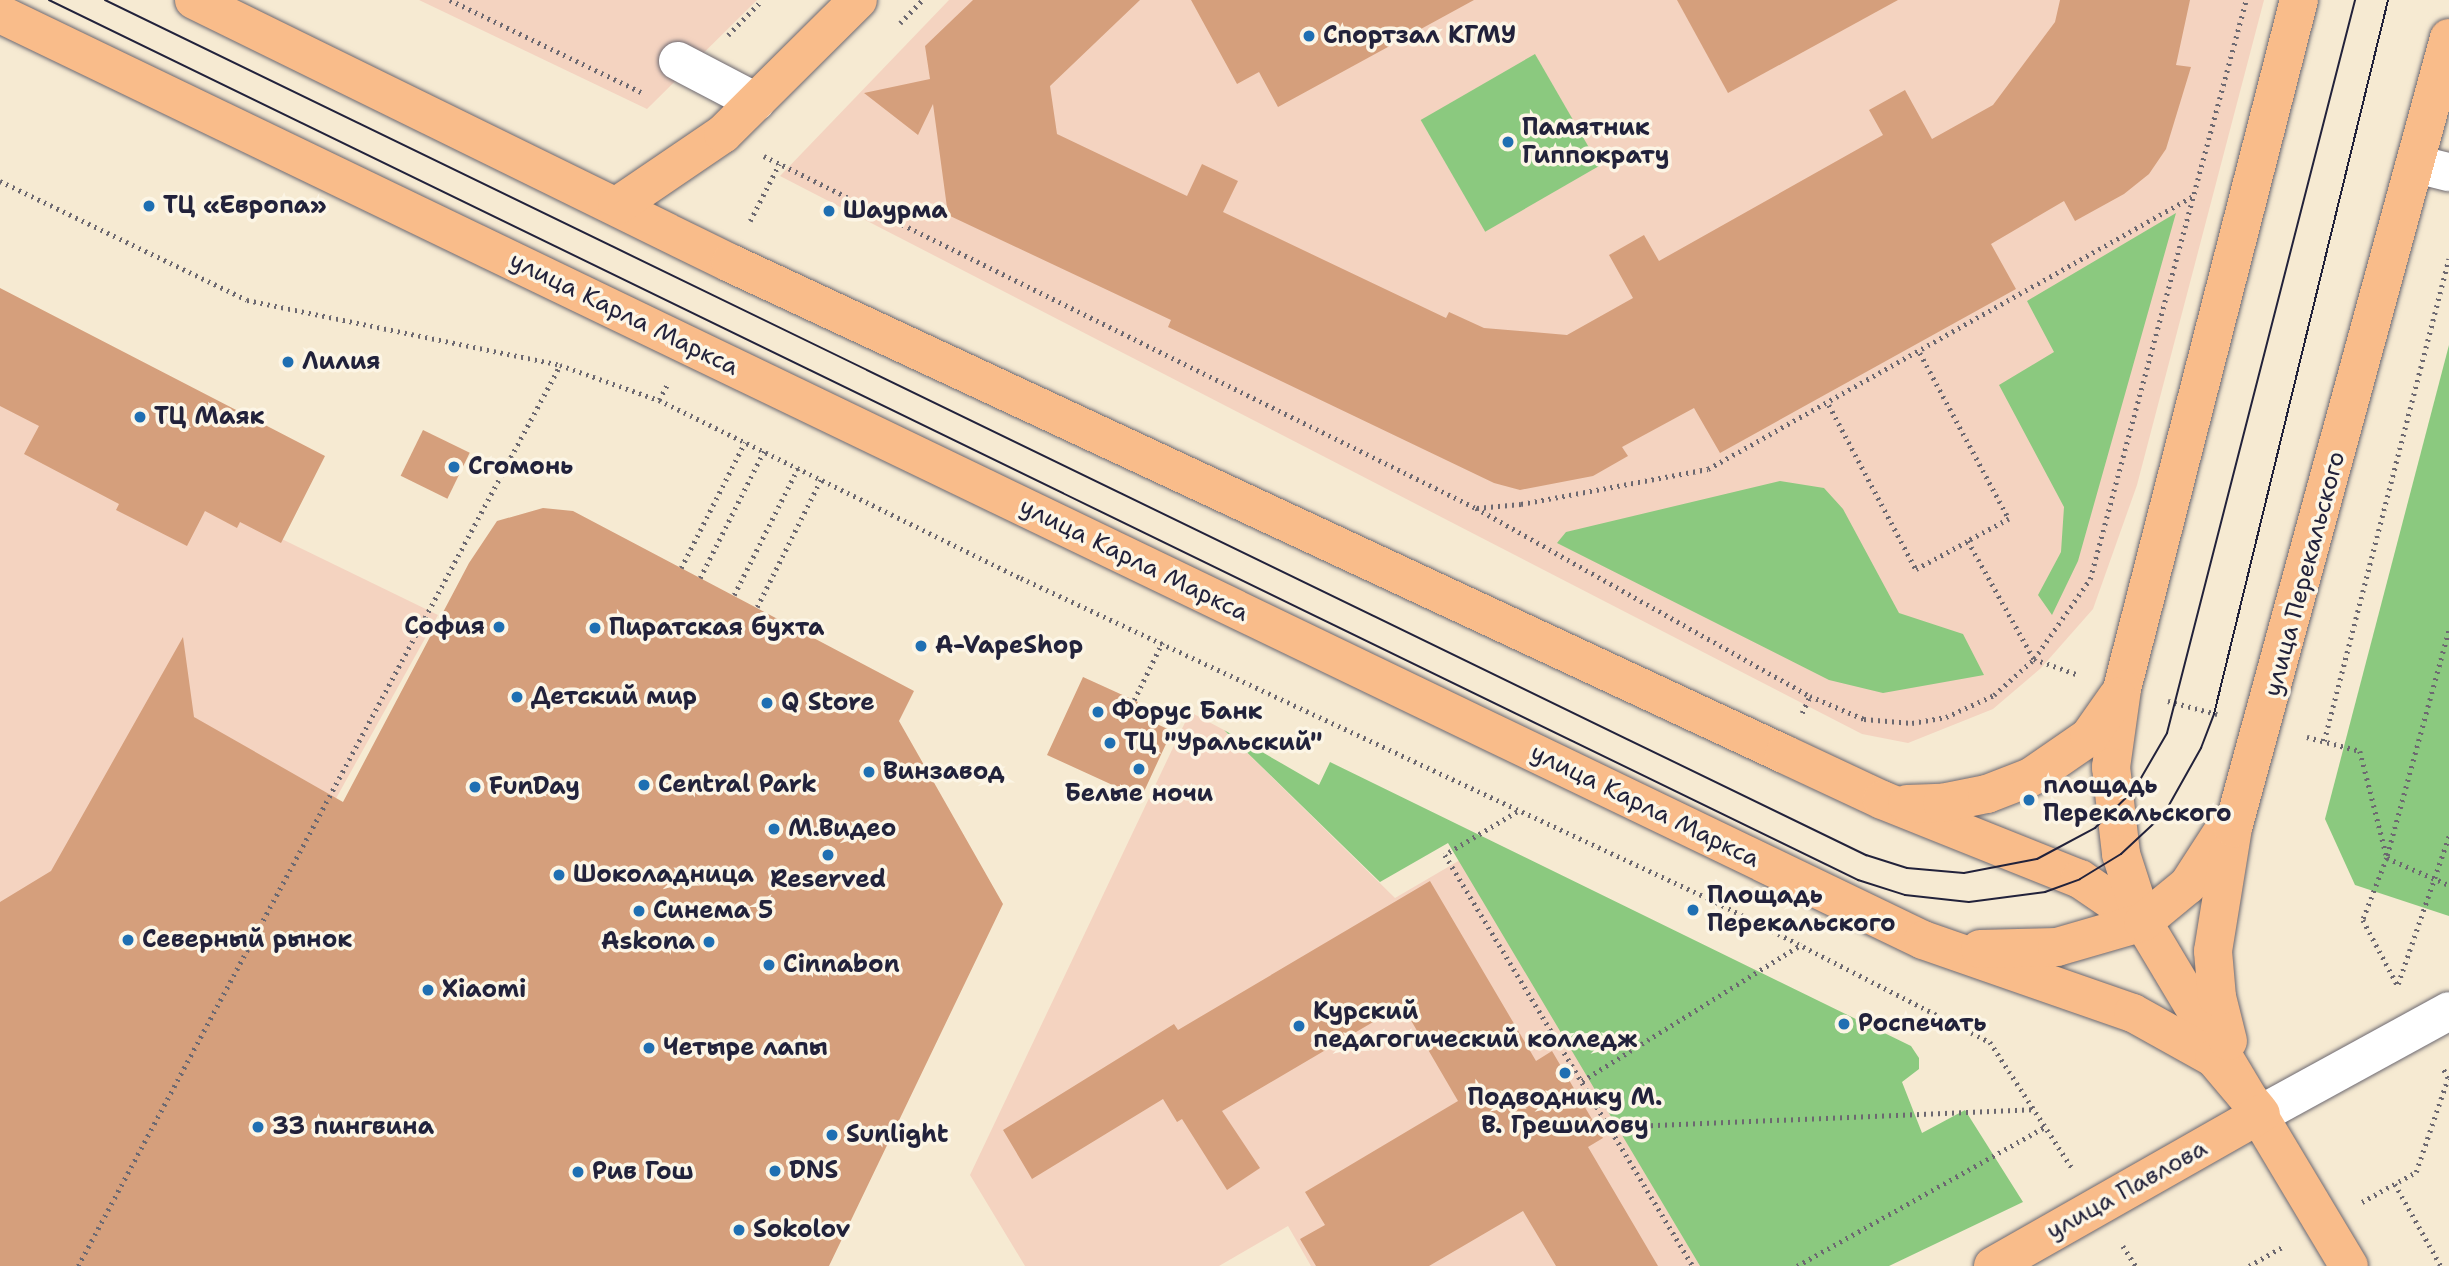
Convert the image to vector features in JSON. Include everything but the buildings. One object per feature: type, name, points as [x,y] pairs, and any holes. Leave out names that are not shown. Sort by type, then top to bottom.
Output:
[{"type":"main road","points":[[194,0],[617,205],[730,263],[1882,800],[2058,869],[2099,888],[2143,922]]},
{"type":"main road","points":[[617,205],[723,134],[858,0]]},
{"type":"main road","points":[[2299,0],[2122,689],[2111,767],[2112,814],[2143,922],[2260,1112],[2349,1266]]},
{"type":"main road","name":"улица Карла Маркса","points":[[0,13],[1923,940],[2133,1013],[2179,1036],[2214,1058],[2260,1112]]},
{"type":"main road","name":"улица Перекальского","points":[[2260,1112],[2226,1034],[2213,951],[2220,890],[2248,773],[2433,168],[2449,38]]},
{"type":"main road","points":[[1882,800],[1942,803],[1987,794],[2031,777],[2089,737],[2122,689]]},
{"type":"main road","points":[[1923,940],[1968,949],[2057,947],[2143,922],[2168,905],[2210,856],[2248,773]]},
{"type":"main road","name":"улица Павлова","points":[[1993,1266],[2260,1112]]},
{"type":"street","points":[[678,61],[755,102]]},
{"type":"street","points":[[2260,1112],[2449,1011]]},
{"type":"path","points":[[450,0],[648,96]]},
{"type":"path","points":[[723,134],[1476,508],[1810,696],[1864,719],[1912,723],[1946,717],[1994,695],[2034,659],[2090,579],[2246,0]]},
{"type":"path","points":[[0,181],[247,300],[560,365],[659,400],[1161,643],[1803,944],[1990,1042],[2133,1265]]},
{"type":"path","points":[[1476,508],[1521,505],[1708,469],[1829,405],[2195,195]]},
{"type":"path","points":[[2324,741],[2449,259]]},
{"type":"path","points":[[1829,405],[1916,569],[2009,519],[1920,353]]},
{"type":"path","points":[[78,1266],[560,365]]},
{"type":"path","points":[[681,568],[745,442]]},
{"type":"path","points":[[700,578],[764,451]]},
{"type":"path","points":[[734,595],[798,468]]},
{"type":"path","points":[[757,607],[821,479]]},
{"type":"path","points":[[1968,541],[2034,659],[2122,689],[2360,751]]},
{"type":"path","points":[[2449,631],[2387,858],[2449,885]]},
{"type":"path","points":[[1134,700],[1161,643]]},
{"type":"path","points":[[1518,812],[1445,855],[1693,1266]]},
{"type":"path","points":[[2398,985],[2449,836]]},
{"type":"path","points":[[1581,1082],[1803,944]]},
{"type":"path","points":[[1609,1127],[2034,1109]]},
{"type":"path","points":[[1797,1266],[2045,1127]]},
{"type":"path","points":[[2395,1184],[2441,1266]]},
{"type":"shaded area","points":[[419,0],[757,0],[647,109]]},
{"type":"shaded area","points":[[949,0],[2264,0],[2137,485],[2093,609],[2041,668],[1993,709],[1908,743],[1862,734],[780,176]]},
{"type":"shaded area","name":"Северный рынок","points":[[0,402],[438,615],[76,1266],[0,1266]]},
{"type":"shaded area","name":"Курский педагогический колледж","points":[[1190,712],[1224,730],[1395,898],[1460,860],[1700,1266],[1311,1266],[1288,1226],[1219,1266],[1025,1266],[970,1175]]},
{"type":"green space","points":[[1535,54],[1600,166],[1485,232],[1421,120]]},
{"type":"green space","points":[[2176,213],[2078,561],[2052,615],[2038,595],[2061,552],[2064,507],[1999,385],[2054,352],[2027,301]]},
{"type":"green space","points":[[2449,345],[2449,916],[2355,885],[2325,819]]},
{"type":"green space","points":[[1780,481],[1824,488],[1843,509],[1899,613],[1963,634],[1984,675],[1883,693],[1829,680],[1557,543],[1566,532]]},
{"type":"green space","points":[[1224,730],[1319,785],[1330,762],[1911,1046],[1919,1058],[1919,1069],[1902,1082],[1922,1133],[1965,1110],[2023,1202],[1889,1266],[1700,1266],[1448,843],[1380,882]]},
{"type":"tram line","points":[[49,0],[1858,880],[1905,895],[1969,902],[2045,892],[2080,879],[2121,854],[2164,814],[2201,748],[2214,714],[2388,0]]},
{"type":"tram line","points":[[105,0],[1866,855],[1907,868],[1964,873],[2037,859],[2095,828],[2134,790],[2167,733],[2355,0]]},
{"type":"place","name":"Спортзал КГМУ","points":[[1309,36]]},
{"type":"place","name":"Памятник Гиппократу","points":[[1508,142]]},
{"type":"place","name":"ТЦ «Европа»","points":[[149,206]]},
{"type":"place","name":"Шаурма","points":[[829,211]]},
{"type":"place","name":"Лилия","points":[[288,362]]},
{"type":"place","name":"ТЦ Маяк","points":[[140,417]]},
{"type":"place","name":"Сгомонь","points":[[454,467]]},
{"type":"place","name":"София","points":[[499,627]]},
{"type":"place","name":"Пиратская бухта","points":[[595,628]]},
{"type":"place","name":"A-VapeShop","points":[[921,646]]},
{"type":"place","name":"Детский мир","points":[[517,697]]},
{"type":"place","name":"Q Store","points":[[767,703]]},
{"type":"place","name":"Форус Банк","points":[[1098,712]]},
{"type":"place","name":"ТЦ \"Уральский\"","points":[[1110,743]]},
{"type":"place","name":"Белые ночи","points":[[1139,769]]},
{"type":"place","name":"Винзавод","points":[[869,772]]},
{"type":"place","name":"Central Park","points":[[644,785]]},
{"type":"place","name":"FunDay","points":[[475,787]]},
{"type":"place","name":"площадь Перекальского","points":[[2029,800]]},
{"type":"place","name":"М.Видео","points":[[774,829]]},
{"type":"place","name":"Reserved","points":[[828,855]]},
{"type":"place","name":"Шоколадница","points":[[559,875]]},
{"type":"place","name":"Площадь Перекальского","points":[[1693,910]]},
{"type":"place","name":"Синема 5","points":[[639,911]]},
{"type":"place","name":"Северный рынок","points":[[128,940]]},
{"type":"place","name":"Askona","points":[[709,942]]},
{"type":"place","name":"Cinnabon","points":[[769,965]]},
{"type":"place","name":"Xiaomi","points":[[428,990]]},
{"type":"place","name":"Роспечать","points":[[1844,1024]]},
{"type":"place","name":"Курский педагогический колледж","points":[[1299,1026]]},
{"type":"place","name":"Четыре лапы","points":[[649,1048]]},
{"type":"place","name":"Подводнику М. В. Грешилову","points":[[1565,1073]]},
{"type":"place","name":"33 пингвина","points":[[258,1127]]},
{"type":"place","name":"Sunlight","points":[[832,1135]]},
{"type":"place","name":"DNS","points":[[775,1171]]},
{"type":"place","name":"Рив Гош","points":[[578,1172]]},
{"type":"place","name":"Sokolov","points":[[739,1230]]}]
